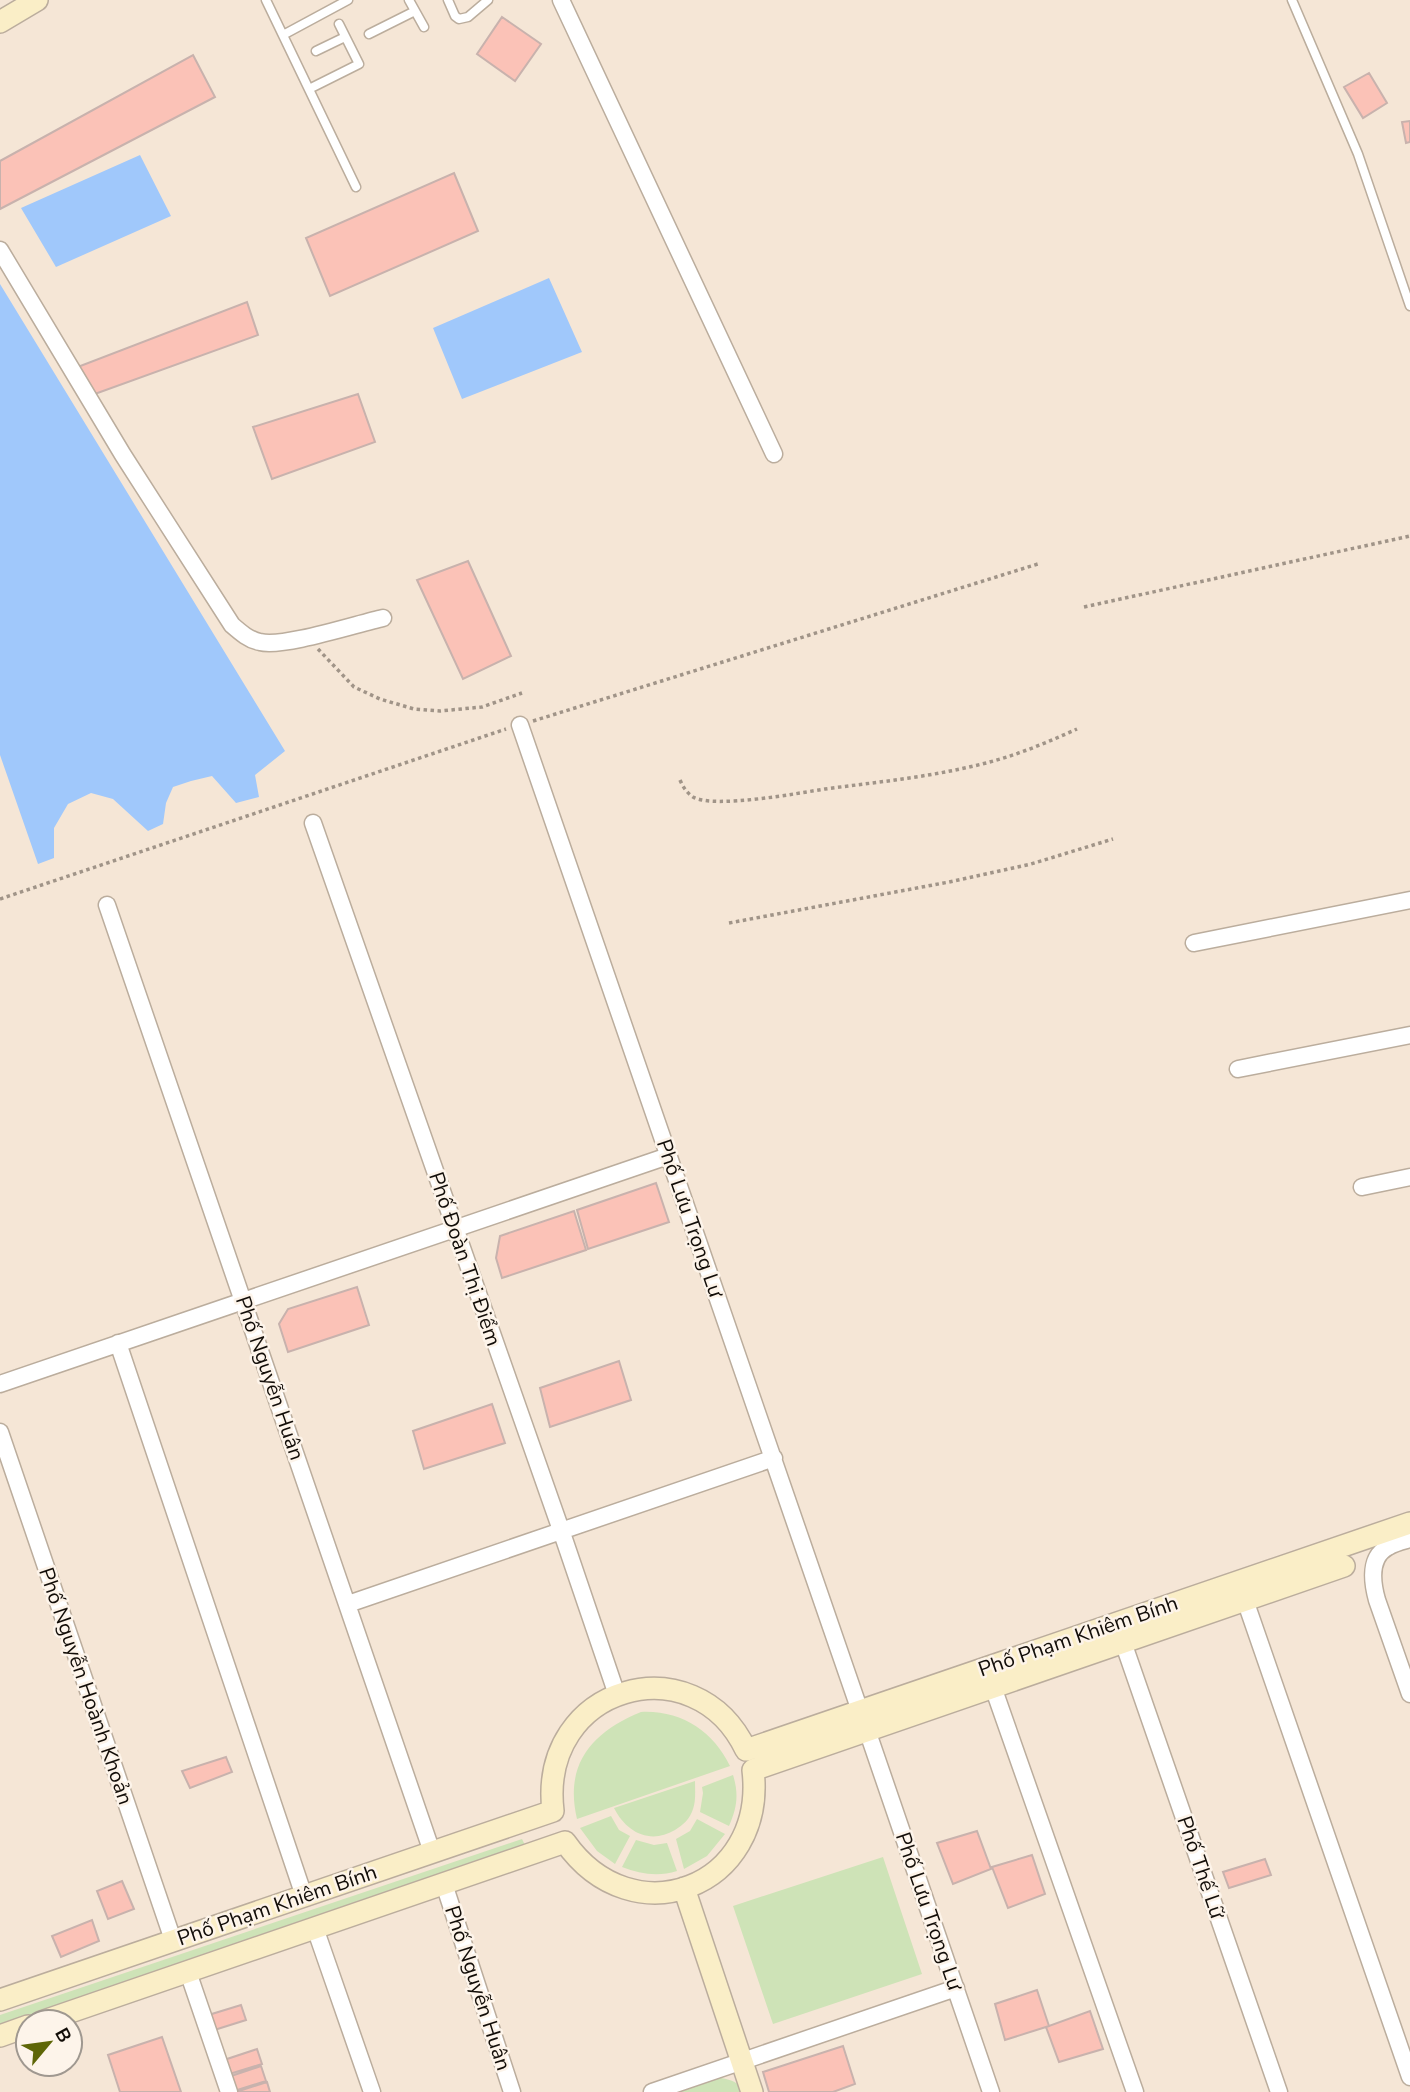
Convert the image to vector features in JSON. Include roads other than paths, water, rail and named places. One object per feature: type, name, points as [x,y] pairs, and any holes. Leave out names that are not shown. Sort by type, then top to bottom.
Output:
[{"type":"street","points":[[0,22],[37,0]]},
{"type":"street","points":[[561,0],[774,454]]},
{"type":"street","points":[[0,250],[123,455],[232,625],[259,642],[277,644],[383,618]]},
{"type":"street","name":"Phố Lưu Trọng Lư","points":[[520,725],[991,2092]]},
{"type":"street","name":"Phố Đoàn Thị Điểm","points":[[313,823],[617,1695]]},
{"type":"street","points":[[1194,943],[1410,900]]},
{"type":"street","name":"Phố Nguyễn Huân","points":[[107,905],[432,1852]]},
{"type":"street","points":[[1238,1069],[1410,1035]]},
{"type":"street","points":[[0,1384],[668,1156]]},
{"type":"street","points":[[1362,1187],[1410,1177]]},
{"type":"street","points":[[118,1343],[304,1896]]},
{"type":"street","name":"Phố Nguyễn Hoành Khoản","points":[[0,1432],[173,1940]]},
{"type":"street","points":[[348,1604],[774,1458]]},
{"type":"street","name":"Phố Phạm Khiêm Bính","points":[[749,1760],[1410,1523]]},
{"type":"street","points":[[1410,1539],[1387,1547],[1381,1552],[1373,1572],[1373,1587],[1410,1695]]},
{"type":"street","name":"Phố Phạm Khiêm Bính","points":[[864,1720],[993,1687],[1344,1566]]},
{"type":"street","points":[[1245,1600],[1410,2077]]},
{"type":"street","name":"Phố Thế Lữ","points":[[1123,1642],[1279,2092]]},
{"type":"street","points":[[993,1687],[1135,2092]]},
{"type":"street","points":[[617,1695],[645,1689],[688,1695],[714,1709],[725,1719],[734,1730],[749,1760],[754,1802],[749,1825],[738,1846],[717,1870],[684,1888],[752,2092]]},
{"type":"street","name":"Phố Phạm Khiêm Bính","points":[[0,2000],[553,1811],[552,1779],[560,1748],[568,1734],[589,1711],[617,1695]]},
{"type":"street","name":"Phố Phạm Khiêm Bính","points":[[82,2008],[565,1842],[585,1867],[612,1884],[659,1893],[684,1888]]},
{"type":"street","name":"Phố Nguyễn Huân","points":[[444,1884],[512,2092]]},
{"type":"street","points":[[315,1928],[372,2092]]},
{"type":"street","points":[[188,1972],[229,2092]]},
{"type":"street","points":[[652,2092],[956,1988]]},
{"type":"lane","points":[[267,0],[356,187]]},
{"type":"lane","points":[[283,35],[348,0]]},
{"type":"lane","points":[[409,0],[424,27]]},
{"type":"lane","points":[[447,0],[455,16],[464,19],[488,0]]},
{"type":"lane","points":[[1292,0],[1358,154],[1410,306]]},
{"type":"lane","points":[[369,34],[415,11]]},
{"type":"lane","points":[[309,89],[359,64],[339,24]]},
{"type":"lane","points":[[316,51],[345,37]]},
{"type":"water","points":[[140,155],[171,216],[56,267],[21,208]]},
{"type":"water","points":[[549,278],[582,352],[462,399],[433,328]]},
{"type":"water","points":[[0,284],[285,751],[255,775],[259,797],[236,803],[212,776],[191,781],[173,787],[166,803],[163,824],[148,831],[113,799],[91,793],[68,804],[54,828],[54,858],[38,864],[0,755]]}]
